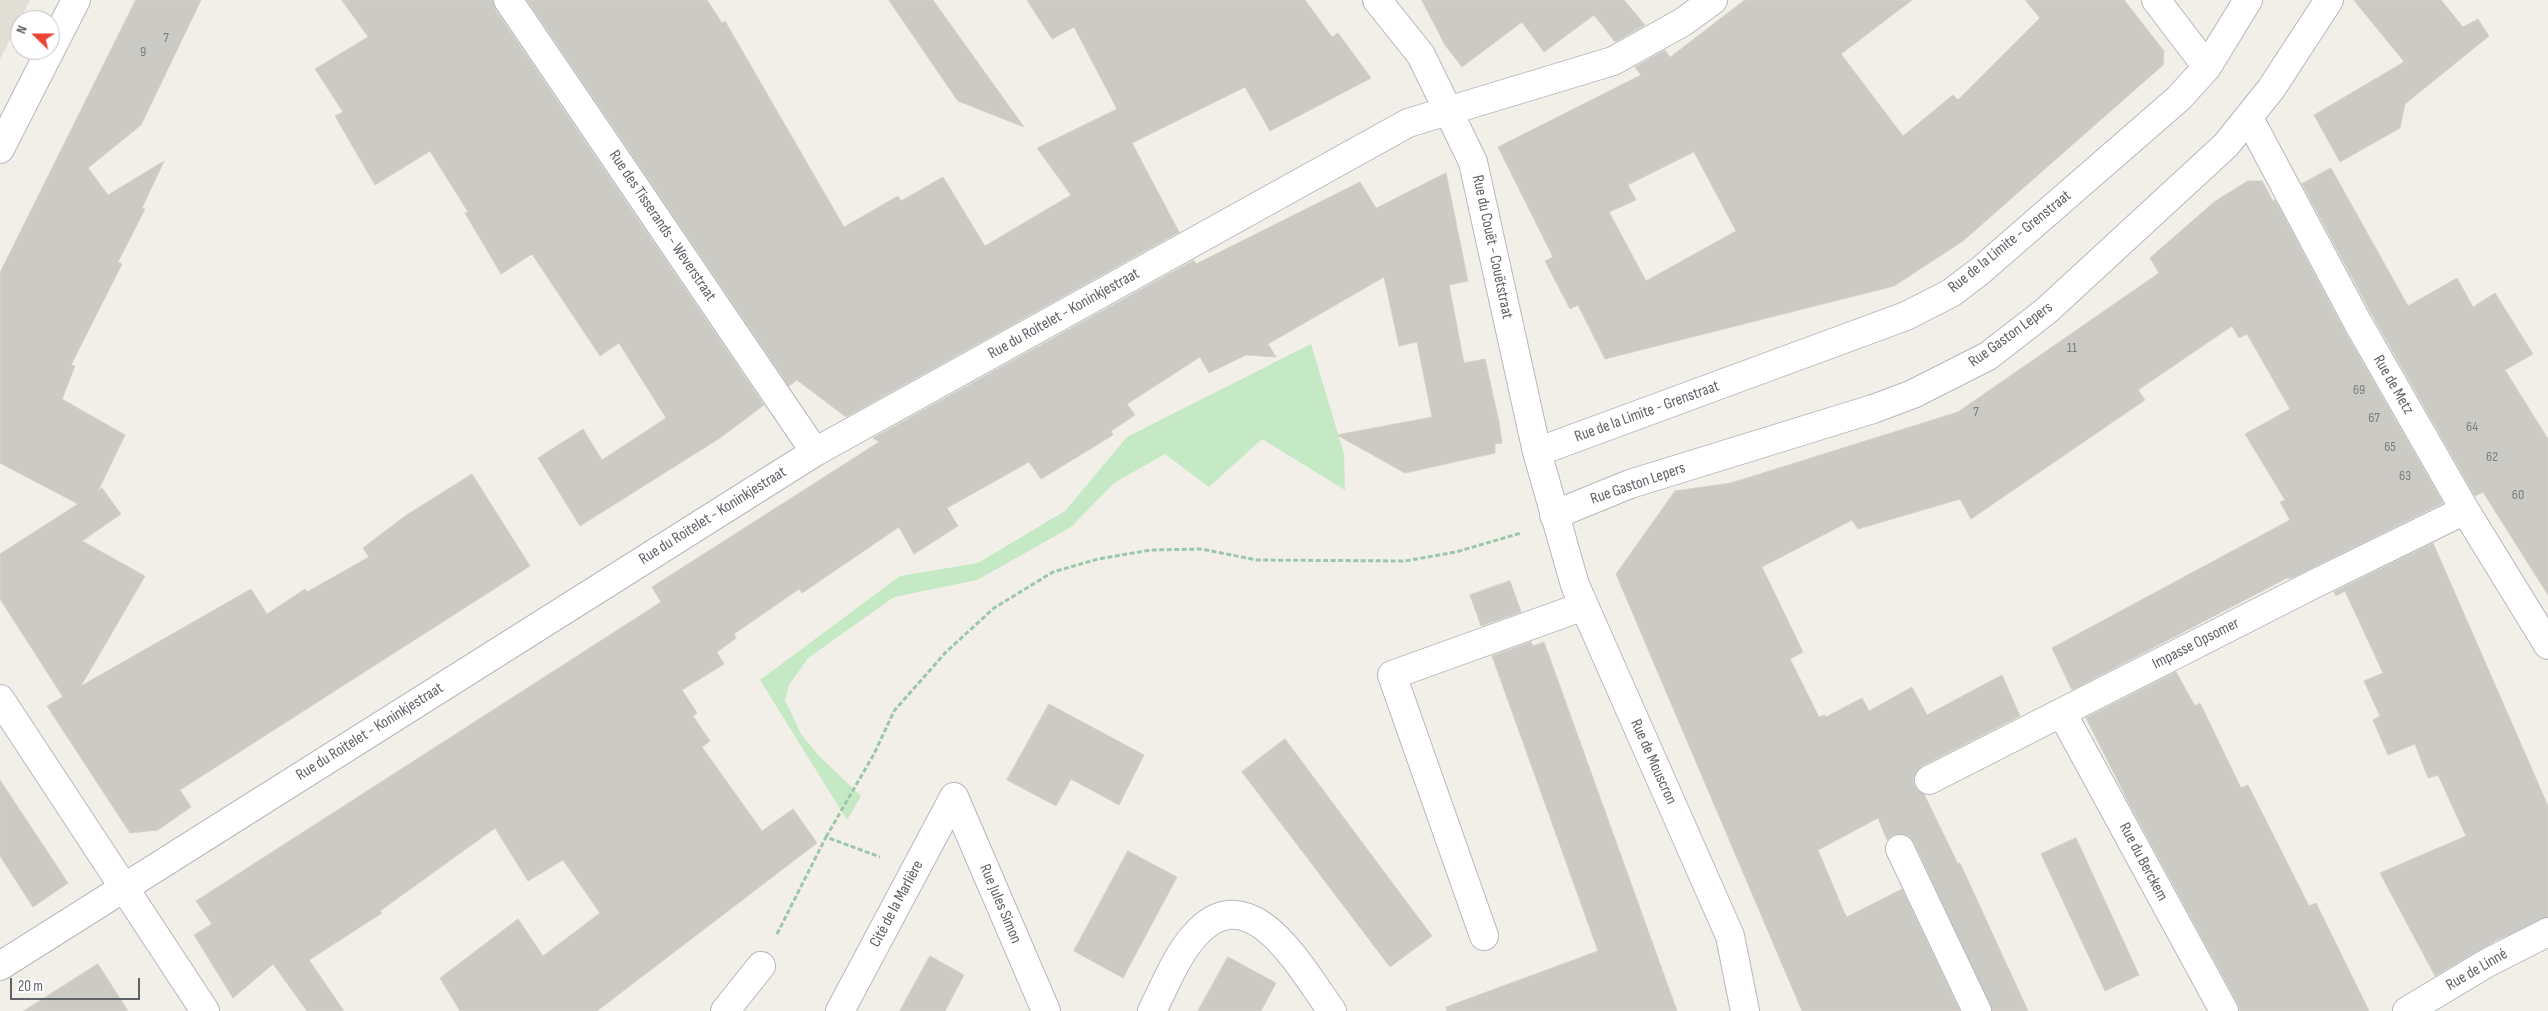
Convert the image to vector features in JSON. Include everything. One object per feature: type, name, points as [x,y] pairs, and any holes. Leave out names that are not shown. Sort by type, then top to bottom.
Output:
[{"type":"street","points":[[0,150],[76,0]]},
{"type":"street","name":"Rue des Tisserands - Weverstraat","points":[[508,0],[815,452]]},
{"type":"street","name":"Rue du Couët - Couëtstraat","points":[[1378,0],[1421,55],[1449,109],[1473,162],[1537,452],[1555,519]]},
{"type":"street","name":"Rue du Roitelet - Koninkjestraat","points":[[0,966],[124,886],[815,452],[1408,123],[1449,109],[1613,61],[1683,22],[1714,0]]},
{"type":"street","points":[[2156,0],[2207,67]]},
{"type":"street","name":"Rue de la Limite - Grenstraat","points":[[1537,452],[1906,316],[1951,293],[1980,272],[2162,114],[2207,67],[2248,0]]},
{"type":"street","name":"Rue Gaston Lepers","points":[[1555,519],[1630,484],[1873,409],[1922,390],[1988,356],[2046,311],[2186,184],[2250,118],[2329,0]]},
{"type":"street","name":"Rue de Metz","points":[[2250,118],[2358,323],[2465,510],[2548,646]]},
{"type":"street","name":"Impasse Opsomer","points":[[1929,780],[2465,510]]},
{"type":"street","name":"Rue de Mouscron","points":[[1555,519],[1575,585],[1730,936],[1745,1011]]},
{"type":"street","points":[[1484,936],[1392,675],[1584,606]]},
{"type":"street","points":[[0,699],[205,1011]]},
{"type":"street","name":"Rue du Berckem","points":[[2062,713],[2224,1011]]},
{"type":"street","name":"Cité de la Marlière","points":[[840,1011],[954,797]]},
{"type":"street","name":"Rue Jules Simon","points":[[954,797],[1046,1011]]},
{"type":"street","points":[[1900,849],[1977,1011]]},
{"type":"street","points":[[1152,1011],[1186,947],[1195,934],[1216,919],[1231,915],[1255,920],[1278,938],[1332,1011]]},
{"type":"street","name":"Rue de Linné","points":[[2407,1011],[2487,963],[2548,932]]},
{"type":"street","points":[[725,1011],[761,966]]},
{"type":"path","points":[[761,966],[826,837],[874,754],[894,711],[946,652],[994,608],[1053,572],[1098,559],[1151,550],[1201,549],[1257,560],[1405,561],[1456,552],[1555,519]]},
{"type":"path","points":[[826,837],[916,870]]},
{"type":"shaded area","points":[[0,0],[30,0],[25,10],[10,10],[10,39],[0,59]]},
{"type":"green space","points":[[1311,344],[1344,454],[1345,490],[1262,439],[1209,487],[1165,454],[1114,483],[1071,527],[977,580],[894,597],[808,658],[789,685],[785,700],[801,734],[819,756],[861,796],[847,820],[760,680],[900,576],[978,563],[1065,511],[1127,437]]},
{"type":"building","points":[[136,0],[201,0],[141,125],[88,168],[108,195],[164,161],[142,208],[145,209],[118,262],[122,264],[71,365],[75,366],[62,399],[125,435],[98,491],[102,488],[121,514],[82,541],[145,576],[81,686],[251,589],[267,614],[305,589],[307,592],[369,557],[363,548],[405,516],[472,474],[530,566],[180,790],[191,807],[158,830],[130,833],[47,706],[63,697],[0,599],[0,554],[78,504],[0,463],[0,273]]},
{"type":"building","points":[[342,0],[493,0],[495,9],[764,405],[720,438],[580,526],[538,458],[583,429],[602,460],[666,418],[619,343],[600,356],[532,254],[501,274],[465,213],[468,212],[430,151],[375,185],[335,116],[343,112],[315,69],[368,37]]},
{"type":"building","points":[[527,0],[707,0],[722,23],[725,21],[844,227],[898,196],[901,201],[943,177],[985,246],[1071,195],[1037,148],[1117,109],[1074,27],[1052,39],[1027,0],[1305,0],[1332,37],[1338,33],[1371,78],[1270,131],[1245,87],[1132,143],[1179,232],[846,417],[797,380],[789,386]]},
{"type":"building","points":[[889,0],[933,0],[1024,127],[958,101]]},
{"type":"building","points":[[1422,0],[1624,0],[1645,25],[1615,42],[1594,15],[1544,52],[1522,22],[1462,67],[1445,45]]},
{"type":"building","points":[[1745,0],[1912,0],[1841,54],[1903,136],[1953,95],[1958,100],[2040,18],[2025,0],[2124,0],[2164,51],[2163,65],[1963,241],[1894,286],[1605,359],[1578,305],[1570,309],[1545,261],[1553,257],[1498,147],[1641,75],[1635,67],[1665,50],[1670,57]],"holes":[[[1694,152],[1736,231],[1646,281],[1609,212],[1636,200],[1628,185]]]},
{"type":"building","points":[[2354,0],[2441,0],[2463,27],[2478,19],[2489,36],[2405,104],[2400,128],[2340,162],[2314,115],[2404,62]]},
{"type":"building","points":[[2331,168],[2408,306],[2457,278],[2473,307],[2495,293],[2533,354],[2505,370],[2548,439],[2548,595],[2483,492],[2475,496],[2372,315],[2302,184]]},
{"type":"building","points":[[1446,173],[1468,281],[1449,285],[1464,363],[1485,359],[1502,443],[1495,444],[1495,453],[1405,473],[1337,435],[1432,417],[1417,342],[1399,346],[1384,277],[1268,344],[1276,357],[1246,355],[1209,373],[1200,357],[1127,404],[1135,415],[1111,431],[1113,435],[1041,479],[1029,462],[947,508],[958,526],[914,554],[899,527],[802,593],[799,589],[734,634],[736,638],[717,652],[724,664],[682,690],[697,713],[693,716],[710,741],[702,747],[762,831],[793,809],[817,843],[597,1011],[460,1011],[440,978],[518,919],[543,956],[600,913],[563,860],[528,881],[495,828],[380,911],[382,913],[309,960],[344,1011],[307,1011],[273,964],[233,998],[194,935],[212,924],[196,901],[661,602],[652,587],[879,442],[873,438],[1194,260],[1196,264],[1360,182],[1376,208]]},
{"type":"building","points":[[2248,181],[2262,181],[2273,201],[2275,200],[2344,330],[2443,503],[2292,578],[2287,578],[2072,690],[2052,648],[2290,520],[2280,502],[2285,500],[2245,434],[2290,409],[2247,334],[2239,338],[2232,326],[2138,390],[2145,400],[1971,519],[1960,499],[1858,529],[1852,520],[1762,567],[1803,652],[1790,659],[1819,717],[1824,715],[1826,717],[1862,698],[1869,711],[1912,687],[1927,715],[2002,675],[2020,716],[1922,766],[1916,772],[1913,780],[1915,787],[1924,794],[1958,864],[1960,863],[2028,1011],[1992,1011],[1914,842],[1909,836],[1902,834],[1894,835],[1887,840],[1878,818],[1818,850],[1844,912],[1847,917],[1902,889],[1960,1011],[1802,1011],[1616,574],[1675,491],[1731,483],[1958,412],[2159,273],[2150,258],[2214,202]]},
{"type":"building","points":[[2433,543],[2548,806],[2548,917],[2497,940],[2435,976],[2380,873],[2466,836],[2438,775],[2428,778],[2415,744],[2388,755],[2373,720],[2380,716],[2364,681],[2383,673],[2345,591],[2336,596],[2334,592]]},
{"type":"building","points":[[1510,581],[1521,612],[1481,626],[1470,595]]},
{"type":"building","points":[[1531,642],[1533,646],[1544,642],[1677,1011],[1447,1011],[1446,1007],[1598,951],[1492,656]]},
{"type":"building","points":[[2176,672],[2195,706],[2200,703],[2241,788],[2248,785],[2309,906],[2316,903],[2369,1011],[2240,1011],[2238,1004],[2131,807],[2086,718]]},
{"type":"building","points":[[1049,704],[1144,755],[1119,805],[1071,779],[1056,806],[1007,780]]},
{"type":"building","points":[[1285,739],[1432,936],[1390,967],[1242,772]]},
{"type":"building","points":[[0,780],[68,883],[33,907],[0,856]]},
{"type":"building","points":[[2076,838],[2139,975],[2105,991],[2041,854]]},
{"type":"building","points":[[1128,851],[1177,877],[1123,978],[1074,951]]},
{"type":"building","points":[[930,956],[964,975],[945,1011],[900,1011]]},
{"type":"building","points":[[1228,957],[1276,983],[1261,1011],[1198,1011]]},
{"type":"building","points":[[98,964],[128,1011],[24,1011]]}]
